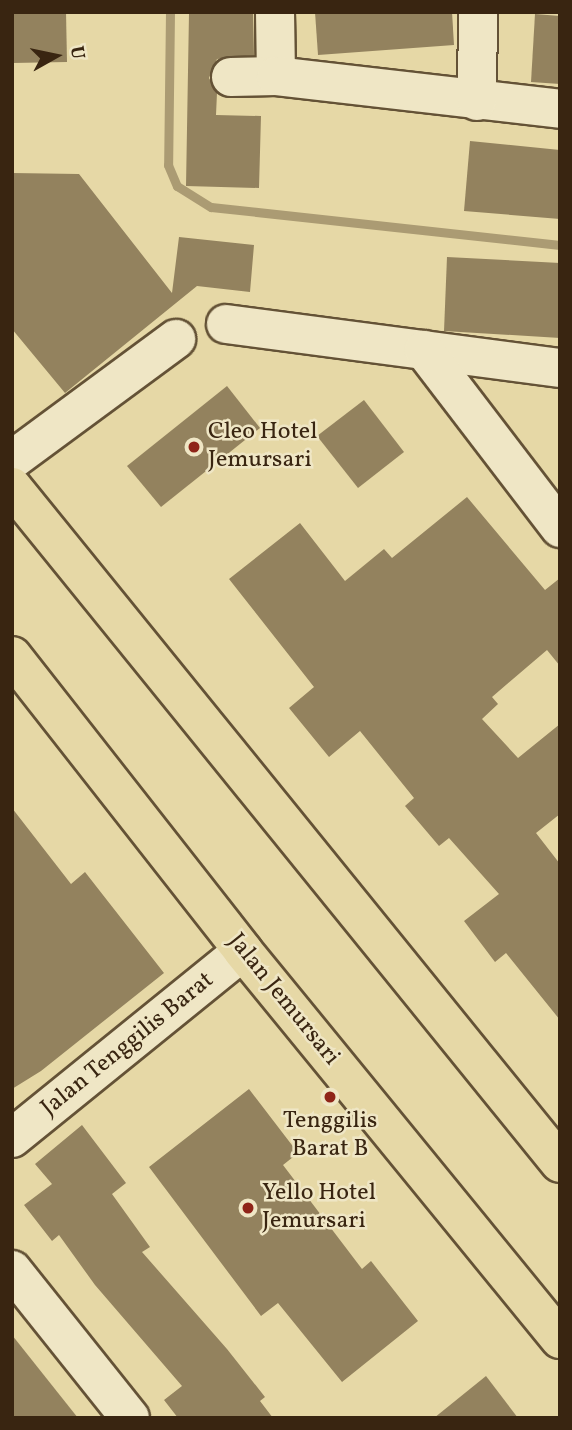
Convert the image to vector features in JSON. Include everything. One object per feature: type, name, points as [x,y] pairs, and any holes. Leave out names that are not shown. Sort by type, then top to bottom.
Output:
[{"type":"main road","points":[[12,487],[560,1163]]},
{"type":"main road","name":"Jalan Jemursari","points":[[12,656],[243,951],[560,1339]]},
{"type":"street","points":[[275,12],[276,76]]},
{"type":"street","points":[[477,101],[478,12]]},
{"type":"street","points":[[231,77],[276,76],[560,109]]},
{"type":"street","points":[[226,324],[560,368]]},
{"type":"street","points":[[12,460],[176,338]]},
{"type":"street","points":[[424,350],[560,528]]},
{"type":"street","name":"Jalan Tenggilis Barat","points":[[12,1138],[243,951]]},
{"type":"street","points":[[12,1270],[130,1418]]},
{"type":"building","points":[[12,12],[66,12],[67,62],[12,63]]},
{"type":"building","points":[[253,12],[254,55],[217,59],[209,78],[217,93],[216,115],[261,116],[259,188],[186,186],[189,13]]},
{"type":"building","points":[[315,12],[452,12],[454,45],[318,55]]},
{"type":"building","points":[[535,14],[560,16],[560,84],[531,82]]},
{"type":"building","points":[[470,141],[560,150],[560,219],[464,211]]},
{"type":"building","points":[[12,173],[79,174],[172,293],[179,237],[254,245],[250,292],[197,286],[65,393],[12,329]]},
{"type":"building","points":[[447,257],[560,263],[560,338],[444,331]]},
{"type":"building","name":"Cleo Hotel Jemursari","points":[[227,386],[260,428],[161,507],[127,466]]},
{"type":"building","points":[[364,400],[404,452],[358,488],[317,436]]},
{"type":"building","points":[[467,497],[545,590],[560,578],[560,666],[547,650],[492,697],[498,704],[482,719],[518,758],[560,724],[560,814],[536,833],[560,864],[560,1020],[506,953],[495,962],[464,921],[499,894],[449,838],[439,846],[405,806],[414,798],[360,731],[329,757],[289,708],[314,687],[229,579],[300,523],[345,581],[384,549],[392,558]]},
{"type":"building","points":[[12,808],[71,884],[85,872],[164,973],[41,1071],[12,1089]]},
{"type":"building","name":"Yello Hotel Jemursari","points":[[249,1089],[298,1153],[283,1165],[362,1269],[371,1261],[418,1321],[342,1382],[278,1303],[261,1316],[149,1167]]},
{"type":"building","points":[[82,1125],[126,1183],[112,1194],[150,1247],[142,1252],[265,1397],[260,1401],[273,1418],[178,1418],[164,1400],[182,1386],[95,1285],[59,1235],[52,1241],[24,1205],[52,1184],[35,1164]]},
{"type":"building","points":[[12,1335],[78,1418],[12,1418]]},
{"type":"building","points":[[486,1376],[518,1418],[434,1418]]},
{"type":"waterway","points":[[170,12],[168,165],[177,186],[211,207],[560,245]]},
{"type":"place","name":"Cleo Hotel Jemursari","points":[[194,447]]},
{"type":"place","name":"Tenggilis Barat B","points":[[330,1097]]},
{"type":"place","name":"Yello Hotel Jemursari","points":[[248,1208]]}]
